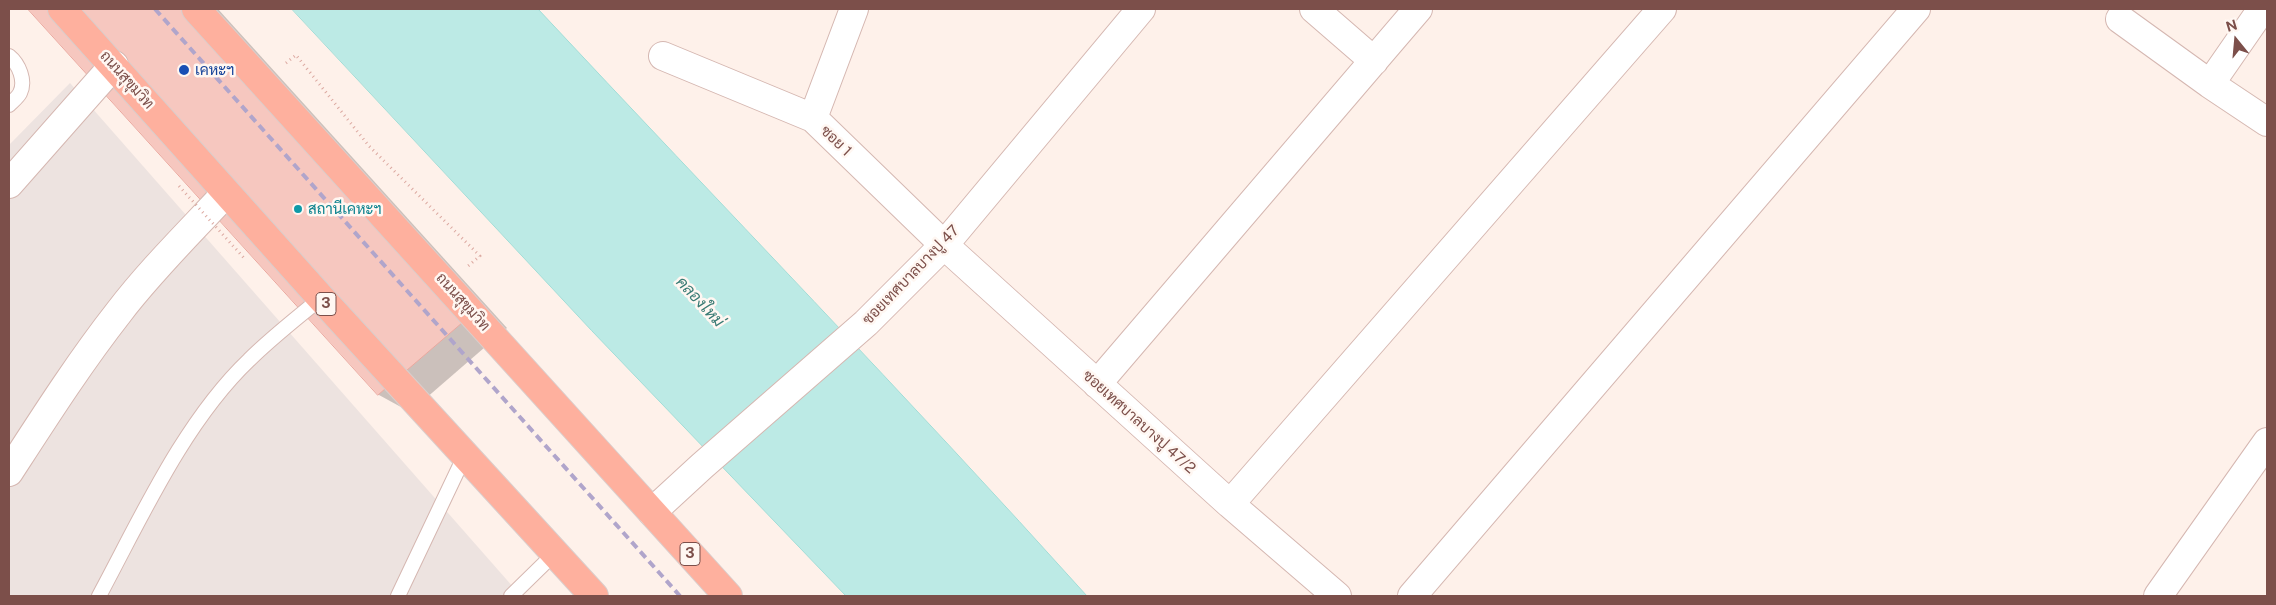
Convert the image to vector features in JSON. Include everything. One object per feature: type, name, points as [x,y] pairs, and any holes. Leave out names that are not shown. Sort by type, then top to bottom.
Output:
[{"type":"highway","name":"ถนนสุขุมวิท","points":[[62,9],[321,298],[594,596]]},
{"type":"highway","name":"ถนนสุขุมวิท","points":[[196,9],[728,596]]},
{"type":"street","name":"ซอย 1","points":[[854,9],[813,118],[944,245]]},
{"type":"street","name":"ซอยเทศบาลบางปู 47","points":[[652,512],[866,323],[944,245],[1141,9]]},
{"type":"street","points":[[1314,9],[1374,61]]},
{"type":"street","points":[[1097,384],[1418,9]]},
{"type":"street","points":[[1230,504],[1662,9]]},
{"type":"street","points":[[1412,596],[1916,9]]},
{"type":"street","points":[[2210,84],[2262,9]]},
{"type":"street","points":[[2120,19],[2210,84],[2267,122]]},
{"type":"street","points":[[663,56],[813,118]]},
{"type":"street","points":[[9,184],[114,65]]},
{"type":"street","points":[[9,472],[56,400],[119,311],[163,260],[226,193]]},
{"type":"street","name":"ซอยเทศบาลบางปู 47/2","points":[[944,245],[1230,504],[1337,596]]},
{"type":"street","points":[[2158,596],[2267,442]]},
{"type":"lane","points":[[9,56],[15,61],[21,74],[20,92],[9,105]]},
{"type":"lane","points":[[99,596],[173,459],[214,400],[248,360],[321,298]]},
{"type":"lane","points":[[397,596],[465,455]]},
{"type":"lane","points":[[511,596],[555,553]]},
{"type":"path","points":[[322,87],[369,146],[453,228]]},
{"type":"path","points":[[179,186],[244,258]]},
{"type":"shaded area","points":[[70,83],[521,596],[9,596],[9,145]]},
{"type":"water","name":"คลองใหม่","points":[[292,9],[538,9],[883,374],[1087,596],[846,596],[592,331]]},
{"type":"building","name":"สถานีเคหะฯ","points":[[28,9],[204,9],[477,310],[378,395]]},
{"type":"railway","points":[[155,9],[680,596]]},
{"type":"place","name":"เคหะฯ","points":[[184,70]]},
{"type":"place","name":"สถานีเคหะฯ","points":[[298,209]]}]
